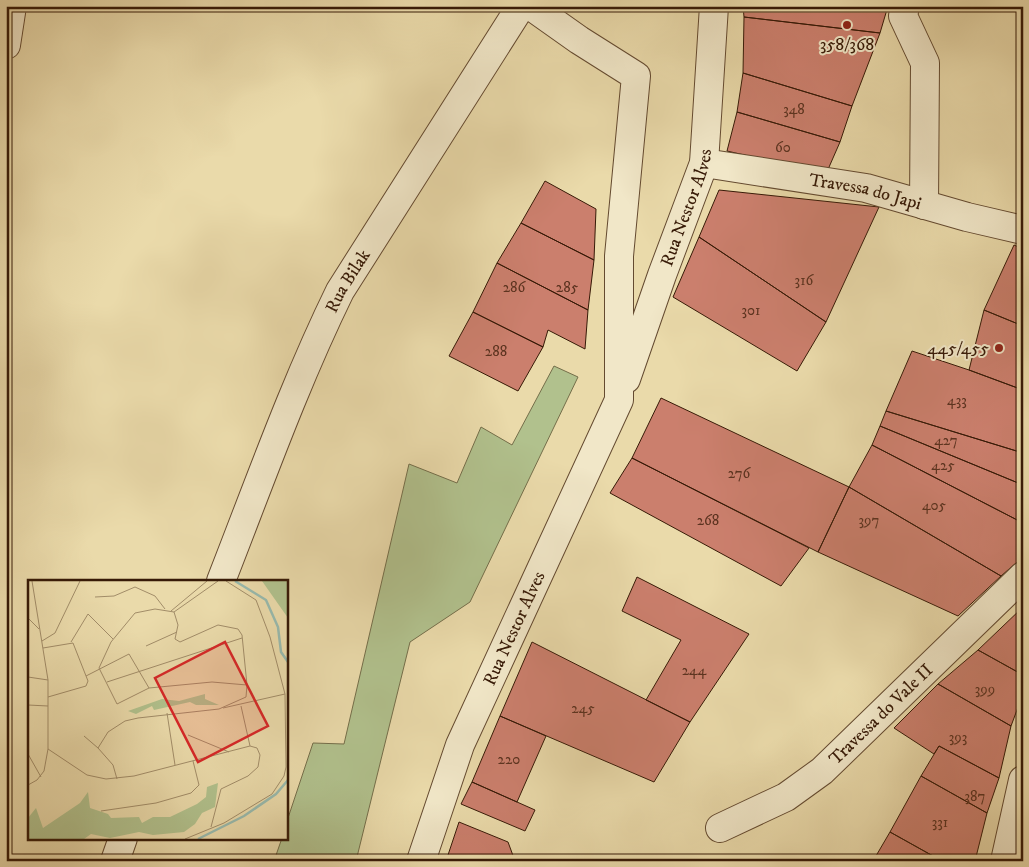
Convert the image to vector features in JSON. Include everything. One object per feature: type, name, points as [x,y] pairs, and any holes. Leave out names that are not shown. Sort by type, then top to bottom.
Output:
[{"type":"street","points":[[6,45],[12,6]]},
{"type":"street","name":"Rua Bilak","points":[[221,580],[322,327],[340,291],[521,6]]},
{"type":"street","name":"Rua Nestor Alves","points":[[531,6],[579,40],[636,76],[619,256],[620,400]]},
{"type":"street","name":"Rua Nestor Alves","points":[[421,861],[460,745],[620,400],[662,275],[704,163],[714,6]]},
{"type":"street","points":[[905,6],[903,16],[925,63],[924,205]]},
{"type":"street","name":"Travessa do Japi","points":[[704,163],[866,188],[967,217],[1023,230]]},
{"type":"street","name":"Travessa do Vale II","points":[[720,828],[786,797],[822,771],[1023,576]]},
{"type":"street","points":[[1005,861],[1023,780]]},
{"type":"street","points":[[115,861],[122,840]]},
{"type":"green space","points":[[554,366],[578,377],[470,602],[410,642],[356,861],[274,861],[281,840],[288,840],[288,818],[313,743],[344,744],[409,464],[457,483],[481,427],[512,445]]},
{"type":"building","name":"358/368","points":[[743,6],[888,6],[880,33],[744,17]]},
{"type":"building","points":[[744,17],[880,33],[852,106],[743,73]]},
{"type":"building","points":[[743,73],[852,106],[840,142],[737,112]]},
{"type":"building","points":[[737,112],[840,142],[826,174],[727,151]]},
{"type":"building","points":[[545,181],[596,209],[594,260],[521,223]]},
{"type":"building","points":[[719,190],[879,207],[826,322],[699,237]]},
{"type":"building","points":[[521,223],[594,260],[588,310],[497,263]]},
{"type":"building","points":[[699,237],[826,322],[797,371],[673,297]]},
{"type":"building","points":[[1014,245],[1023,249],[1023,326],[984,310]]},
{"type":"building","points":[[497,263],[588,310],[585,349],[548,330],[543,347],[473,312]]},
{"type":"building","name":"445/455","points":[[984,310],[1023,326],[1023,390],[969,370]]},
{"type":"building","points":[[473,312],[543,347],[518,391],[449,356]]},
{"type":"building","points":[[912,351],[1023,390],[1023,453],[886,411]]},
{"type":"building","points":[[661,398],[849,487],[818,552],[632,458]]},
{"type":"building","points":[[886,411],[1023,453],[1023,485],[880,426]]},
{"type":"building","points":[[880,426],[1023,485],[1023,523],[872,445]]},
{"type":"building","points":[[872,445],[1023,523],[1023,557],[1001,576],[849,487]]},
{"type":"building","points":[[632,458],[809,548],[781,586],[610,493]]},
{"type":"building","points":[[849,487],[1001,576],[958,616],[818,552]]},
{"type":"building","points":[[637,577],[749,634],[690,722],[646,700],[681,640],[622,611]]},
{"type":"building","points":[[1023,607],[1023,675],[978,650]]},
{"type":"building","points":[[532,642],[690,722],[654,782],[500,716]]},
{"type":"building","points":[[978,650],[1023,675],[1023,694],[1011,726],[938,684]]},
{"type":"building","points":[[938,684],[1011,726],[999,778],[939,746],[934,754],[894,728]]},
{"type":"building","points":[[500,716],[546,736],[517,802],[472,782]]},
{"type":"building","points":[[939,746],[999,778],[987,813],[921,776]]},
{"type":"building","points":[[921,776],[987,813],[975,861],[942,861],[890,832]]},
{"type":"building","points":[[472,782],[535,810],[525,831],[461,804]]},
{"type":"building","points":[[459,822],[508,842],[515,861],[446,861]]},
{"type":"building","points":[[890,832],[942,861],[873,861]]},
{"type":"place","name":"358/368","points":[[847,25]]},
{"type":"place","name":"445/455","points":[[999,348]]}]
